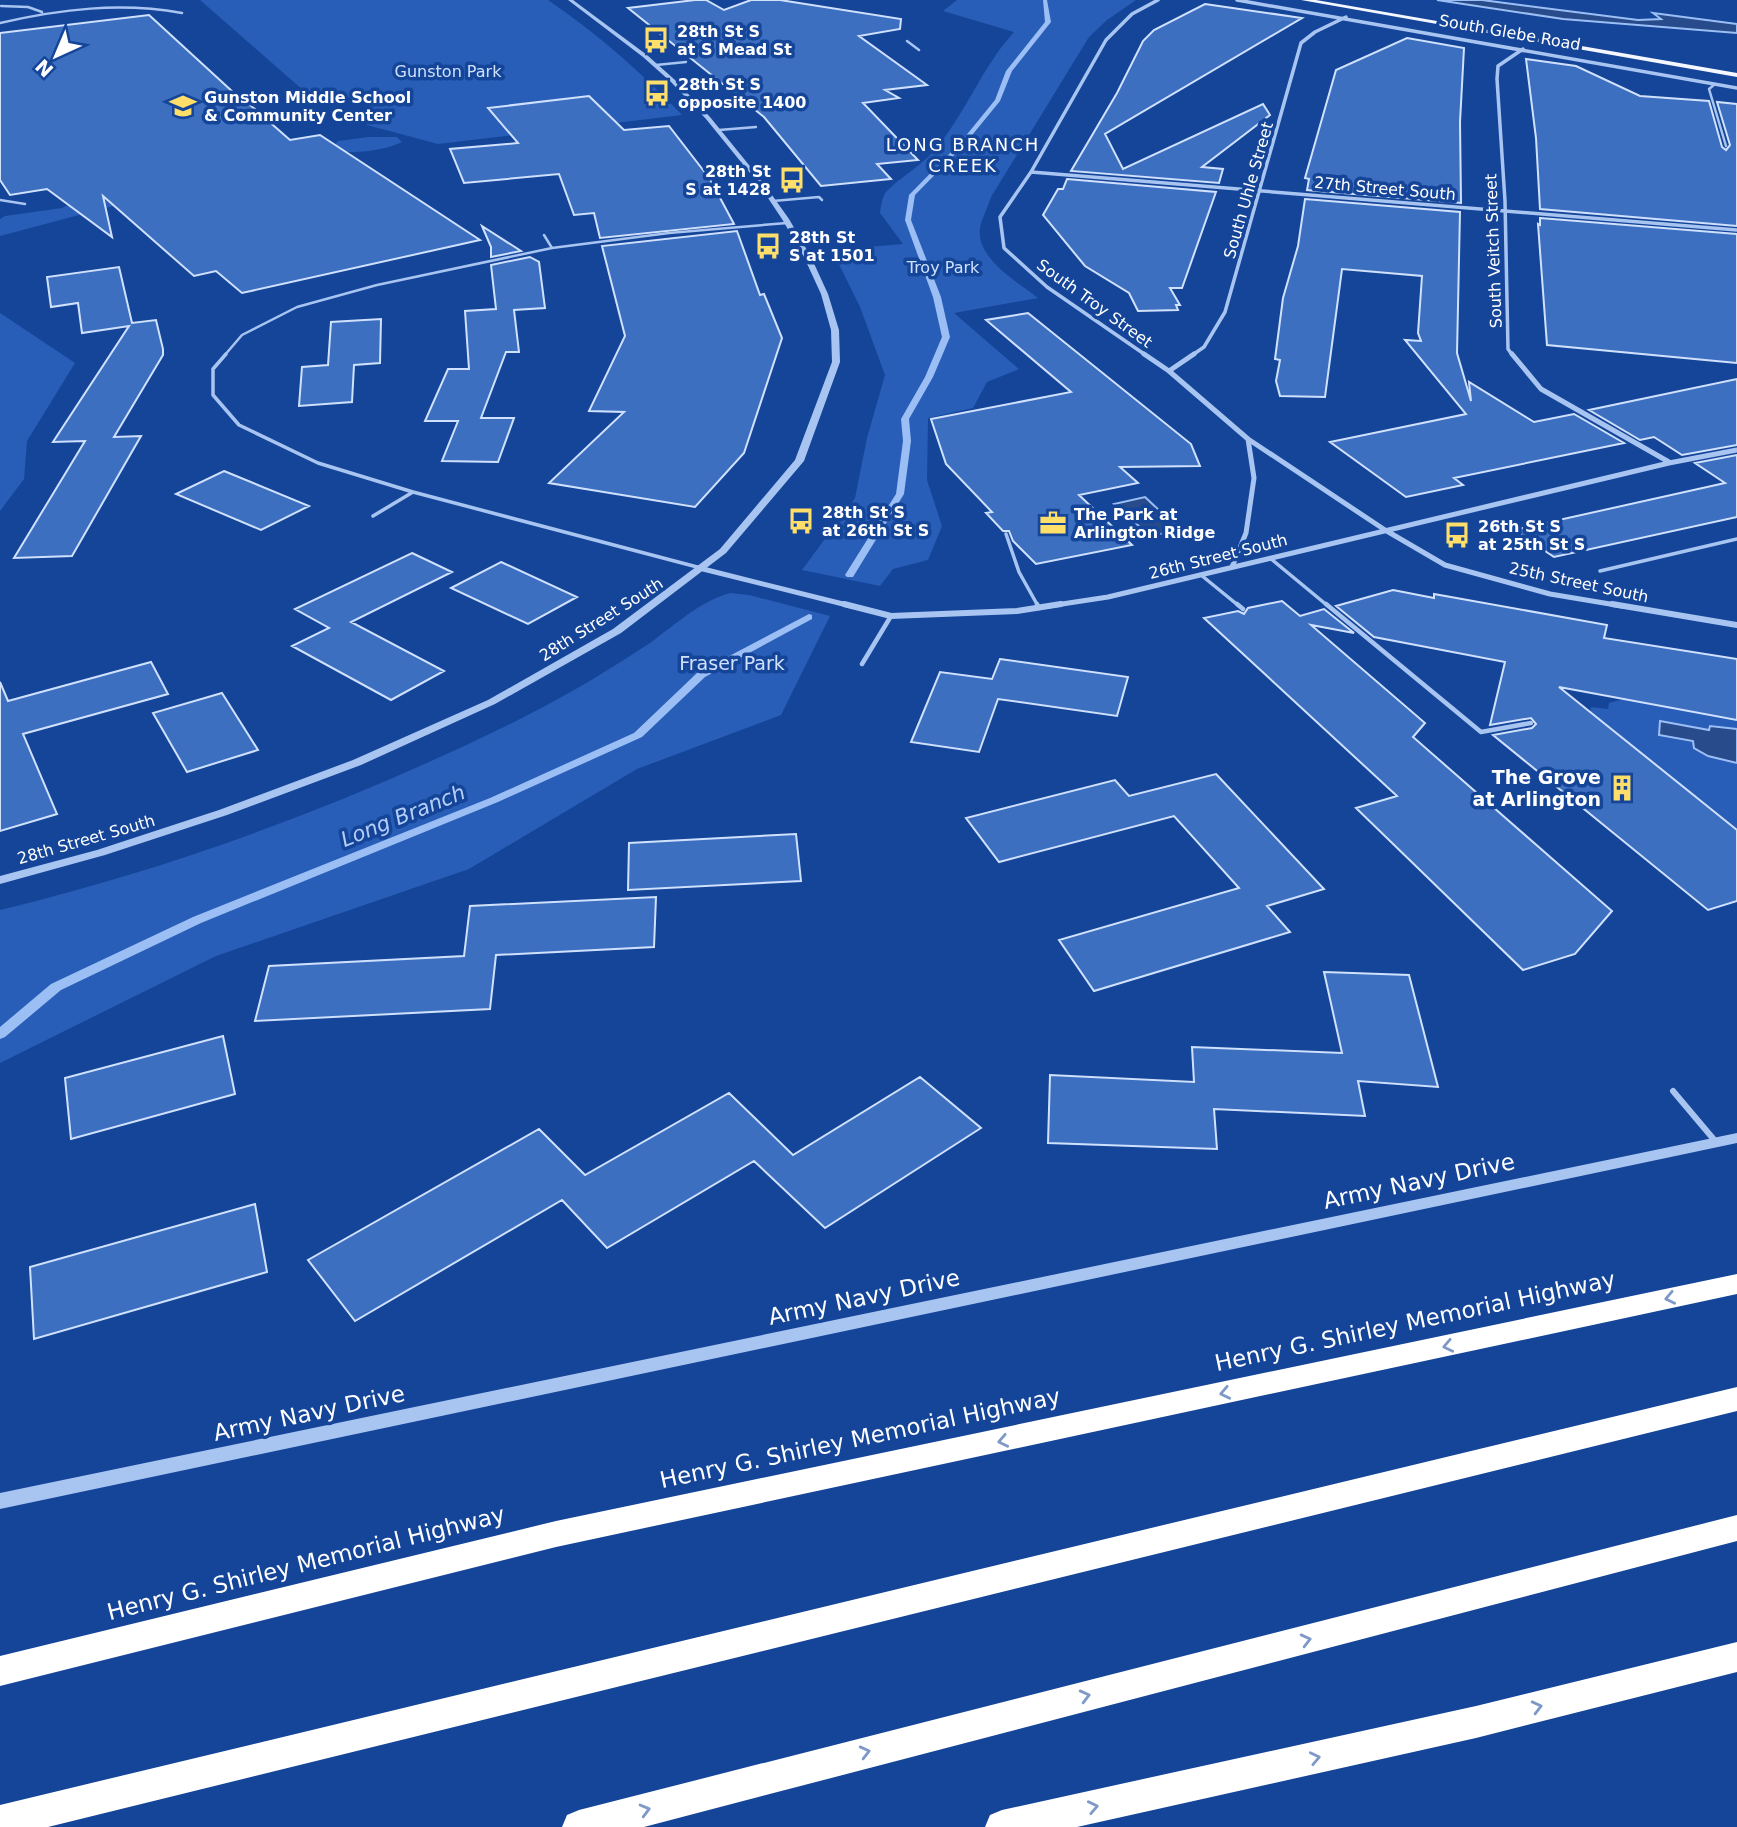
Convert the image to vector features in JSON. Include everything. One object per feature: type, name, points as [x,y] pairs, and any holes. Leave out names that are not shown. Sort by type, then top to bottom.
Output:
[{"type":"highway","name":"Henry G. Shirley Memorial Highway","points":[[0,1671],[556,1534],[1737,1284]]},
{"type":"highway","points":[[0,1822],[1737,1399]]},
{"type":"highway","points":[[579,1827],[1737,1528]]},
{"type":"highway","points":[[1002,1827],[1476,1722],[1737,1657]]},
{"type":"main road","name":"South Glebe Road","points":[[1304,0],[1737,75]]},
{"type":"main road","name":"South Glebe Road","points":[[1337,0],[1737,69]]},
{"type":"street","name":"28th Street South","points":[[0,880],[233,812],[367,759],[460,717],[548,672],[624,627],[703,569],[764,509],[804,456],[828,404],[837,359],[836,329],[808,260],[773,201],[719,130],[685,92],[615,32],[570,0]]},
{"type":"street","name":"South Troy Street","points":[[1158,0],[1132,14],[1106,40],[1031,172],[1000,217],[1004,248],[1046,287],[1168,371],[1248,439],[1385,530]]},
{"type":"street","name":"South Glebe Road","points":[[1237,0],[1346,17],[1737,88]]},
{"type":"street","name":"South Uhle Street","points":[[1168,371],[1204,347],[1225,312],[1262,190],[1301,43],[1315,32],[1346,17]]},
{"type":"street","name":"South Veitch Street","points":[[1523,49],[1498,66],[1508,349],[1541,389],[1669,463]]},
{"type":"street","name":"27th Street South","points":[[1031,172],[1737,230]]},
{"type":"street","points":[[1231,567],[1245,533],[1254,478],[1248,439]]},
{"type":"street","name":"26th Street South","points":[[703,569],[891,616],[1017,611],[1108,597],[1669,463],[1737,450]]},
{"type":"street","name":"25th Street South","points":[[1385,530],[1445,565],[1550,594],[1737,625]]},
{"type":"street","name":"Army Navy Drive","points":[[0,1501],[1737,1138]]},
{"type":"lane","points":[[0,6],[12,0]]},
{"type":"lane","points":[[29,7],[35,0]]},
{"type":"lane","points":[[0,23],[63,8],[127,4],[166,6],[182,13]]},
{"type":"lane","points":[[0,6],[29,7],[42,12]]},
{"type":"lane","points":[[907,41],[919,50]]},
{"type":"lane","points":[[656,65],[687,62]]},
{"type":"lane","points":[[1714,83],[1709,89],[1726,146]]},
{"type":"lane","points":[[719,130],[756,127]]},
{"type":"lane","points":[[773,201],[819,197],[822,200]]},
{"type":"lane","points":[[0,200],[25,204]]},
{"type":"lane","points":[[703,569],[413,492],[318,463],[239,425],[212,395],[213,369],[242,335],[297,307],[377,285],[552,248],[669,233],[787,223]]},
{"type":"lane","points":[[544,235],[552,248]]},
{"type":"lane","points":[[373,516],[413,492]]},
{"type":"lane","points":[[1006,534],[1026,588],[1039,608]]},
{"type":"lane","points":[[1600,571],[1737,539]]},
{"type":"lane","points":[[1270,558],[1481,732],[1531,723]]},
{"type":"lane","points":[[1201,575],[1243,609]]},
{"type":"lane","points":[[862,664],[891,616]]},
{"type":"lane","points":[[1673,1091],[1716,1142]]},
{"type":"green space","name":"Gunston Park","points":[[200,0],[548,0],[618,54],[682,115],[438,144],[367,125],[366,103],[344,96],[312,98]]},
{"type":"green space","name":"Troy Park","points":[[957,0],[1136,0],[1107,20],[1089,37],[991,197],[980,228],[985,250],[1000,269],[1038,298],[954,313],[1019,369],[987,382],[973,408],[928,418],[927,480],[942,526],[928,560],[893,569],[880,586],[802,570],[855,498],[867,438],[885,375],[860,307],[832,250],[903,244],[880,213],[885,194],[927,158],[944,139],[992,61],[1014,32],[943,11]]},
{"type":"green space","points":[[397,137],[402,142],[363,152],[339,151],[334,146],[338,141]]},
{"type":"green space","points":[[159,183],[147,197],[0,236],[0,219],[5,216],[62,208],[84,198]]},
{"type":"green space","points":[[0,313],[75,363],[27,441],[24,479],[0,511]]},
{"type":"green space","name":"Fraser Park","points":[[730,593],[749,595],[830,616],[781,715],[637,769],[469,869],[216,956],[0,1063],[0,910],[68,893],[201,852],[331,804],[395,777],[555,701],[635,653],[698,608]]},
{"type":"green space","points":[[1632,697],[1648,704],[1737,720],[1737,830],[1600,719],[1580,725],[1590,716],[1591,707],[1608,709],[1609,703]]},
{"type":"shaded area","points":[[1437,0],[1482,0],[1638,20],[1661,19],[1653,13],[1737,24],[1737,33],[1563,19]]},
{"type":"shaded area","points":[[1145,497],[1180,530],[1150,536],[1114,504]]},
{"type":"shaded area","points":[[1660,721],[1709,730],[1710,726],[1737,729],[1737,763],[1708,756],[1694,748],[1693,741],[1659,735]]},
{"type":"building","points":[[706,0],[724,10],[751,0],[780,0],[901,19],[900,29],[859,36],[927,85],[885,90],[899,98],[863,103],[918,160],[877,164],[891,179],[821,186],[764,117],[628,8]]},
{"type":"building","points":[[1205,4],[1302,18],[1105,134],[1123,169],[1263,104],[1270,115],[1202,167],[1223,169],[1219,183],[1071,171],[1117,93],[1143,41],[1154,30]]},
{"type":"building","points":[[149,15],[246,104],[290,140],[320,135],[480,240],[242,293],[216,271],[194,276],[103,196],[112,237],[47,189],[10,195],[0,180],[0,33]]},
{"type":"building","points":[[1407,38],[1464,48],[1460,122],[1461,203],[1307,190],[1309,179],[1305,178],[1336,70]]},
{"type":"building","points":[[1526,59],[1576,66],[1640,96],[1709,101],[1722,147],[1726,150],[1730,145],[1717,102],[1737,104],[1737,226],[1540,209],[1536,138]]},
{"type":"building","points":[[589,96],[624,130],[669,126],[710,179],[734,224],[600,238],[594,213],[574,215],[559,174],[464,183],[450,149],[518,143],[488,108]]},
{"type":"building","points":[[1067,179],[1216,192],[1182,288],[1170,288],[1180,305],[1176,305],[1178,310],[1138,311],[1129,293],[1085,266],[1043,215],[1058,189],[1063,189]]},
{"type":"building","points":[[1305,199],[1460,212],[1457,353],[1471,401],[1469,382],[1534,422],[1574,414],[1624,443],[1454,478],[1463,485],[1406,497],[1330,442],[1466,414],[1405,340],[1421,341],[1418,333],[1422,276],[1342,269],[1325,397],[1280,396],[1276,381],[1280,360],[1275,359],[1283,298],[1298,246]]},
{"type":"building","points":[[1540,218],[1737,234],[1737,363],[1547,345],[1538,224],[1540,225]]},
{"type":"building","points":[[482,226],[521,251],[491,257],[491,247]]},
{"type":"building","points":[[737,231],[760,295],[764,294],[782,338],[744,453],[695,507],[549,483],[624,412],[589,411],[625,336],[602,246]]},
{"type":"building","points":[[530,257],[539,262],[545,308],[514,310],[519,352],[506,352],[481,418],[514,418],[498,462],[442,461],[458,421],[425,421],[448,369],[469,369],[465,311],[496,309],[491,265]]},
{"type":"building","points":[[119,267],[132,323],[156,320],[163,349],[163,355],[114,437],[141,436],[72,556],[14,558],[85,441],[53,442],[129,326],[82,333],[78,303],[51,307],[47,277]]},
{"type":"building","points":[[1028,313],[1191,444],[1200,466],[1120,467],[1138,483],[1079,495],[1132,545],[1036,564],[1013,541],[1009,531],[1003,531],[986,513],[992,512],[946,464],[931,419],[1071,392],[986,320]]},
{"type":"building","points":[[381,319],[380,363],[354,365],[352,402],[299,406],[302,367],[328,365],[331,322]]},
{"type":"building","points":[[1737,379],[1737,445],[1682,455],[1654,437],[1640,440],[1589,410]]},
{"type":"building","points":[[1737,455],[1737,517],[1554,557],[1514,530],[1725,483],[1695,463]]},
{"type":"building","points":[[224,471],[309,506],[261,530],[176,494]]},
{"type":"building","points":[[412,553],[452,572],[351,622],[444,671],[391,700],[292,646],[329,628],[295,609]]},
{"type":"building","points":[[501,562],[577,597],[528,624],[451,588]]},
{"type":"building","name":"The Grove at Arlington","points":[[1393,590],[1434,598],[1434,594],[1607,625],[1604,638],[1737,659],[1737,720],[1559,687],[1737,830],[1737,901],[1708,910],[1493,735],[1532,728],[1536,724],[1531,718],[1490,725],[1505,662],[1374,637],[1336,606]]},
{"type":"building","points":[[1282,601],[1300,616],[1324,609],[1354,633],[1311,625],[1425,723],[1413,737],[1612,911],[1575,954],[1523,970],[1356,808],[1397,796],[1204,618],[1238,611],[1244,614],[1248,608]]},
{"type":"building","points":[[1000,659],[1128,677],[1117,716],[998,699],[979,752],[911,742],[940,672],[992,679]]},
{"type":"building","points":[[151,662],[168,694],[23,734],[57,814],[0,831],[0,682],[8,701]]},
{"type":"building","points":[[222,693],[258,750],[187,772],[153,713]]},
{"type":"building","points":[[1216,774],[1324,889],[1267,906],[1290,932],[1094,991],[1059,940],[1239,888],[1174,816],[999,862],[966,818],[1115,780],[1129,796]]},
{"type":"building","points":[[796,834],[801,881],[628,890],[629,843]]},
{"type":"building","points":[[656,897],[654,947],[496,955],[490,1009],[255,1021],[269,966],[464,956],[470,906]]},
{"type":"building","points":[[1324,972],[1409,975],[1438,1087],[1358,1081],[1365,1116],[1214,1109],[1217,1149],[1048,1143],[1050,1075],[1194,1082],[1192,1047],[1342,1053]]},
{"type":"building","points":[[223,1036],[235,1094],[71,1139],[65,1078]]},
{"type":"building","points":[[920,1077],[981,1128],[825,1228],[754,1161],[607,1248],[562,1200],[355,1321],[308,1260],[539,1129],[585,1175],[729,1093],[793,1155]]},
{"type":"building","points":[[255,1204],[267,1272],[34,1339],[30,1267]]},
{"type":"waterway","name":"Long Branch","points":[[850,575],[900,494],[907,441],[905,419],[929,377],[946,337],[937,297],[908,220],[912,195],[962,144],[998,100],[1009,71],[1048,22],[1045,0]]},
{"type":"waterway","name":"Long Branch","points":[[0,1034],[56,987],[197,920],[494,800],[638,735],[701,675],[809,617]]},
{"type":"place","name":"28th St S at S Mead St","points":[[656,40]]},
{"type":"place","name":"28th St S opposite 1400","points":[[657,93]]},
{"type":"place","name":"Gunston Middle School & Community Center","points":[[183,106]]},
{"type":"place","name":"28th St S at 1428","points":[[792,180]]},
{"type":"place","name":"28th St S at 1501","points":[[768,246]]},
{"type":"place","name":"28th St S at 26th St S","points":[[801,521]]},
{"type":"place","name":"The Park at Arlington Ridge","points":[[1053,523]]},
{"type":"place","name":"26th St S at 25th St S","points":[[1457,535]]},
{"type":"place","name":"The Grove at Arlington","points":[[1622,788]]},
{"type":"district","name":"LONG BRANCH CREEK","points":[[963,155]]}]
